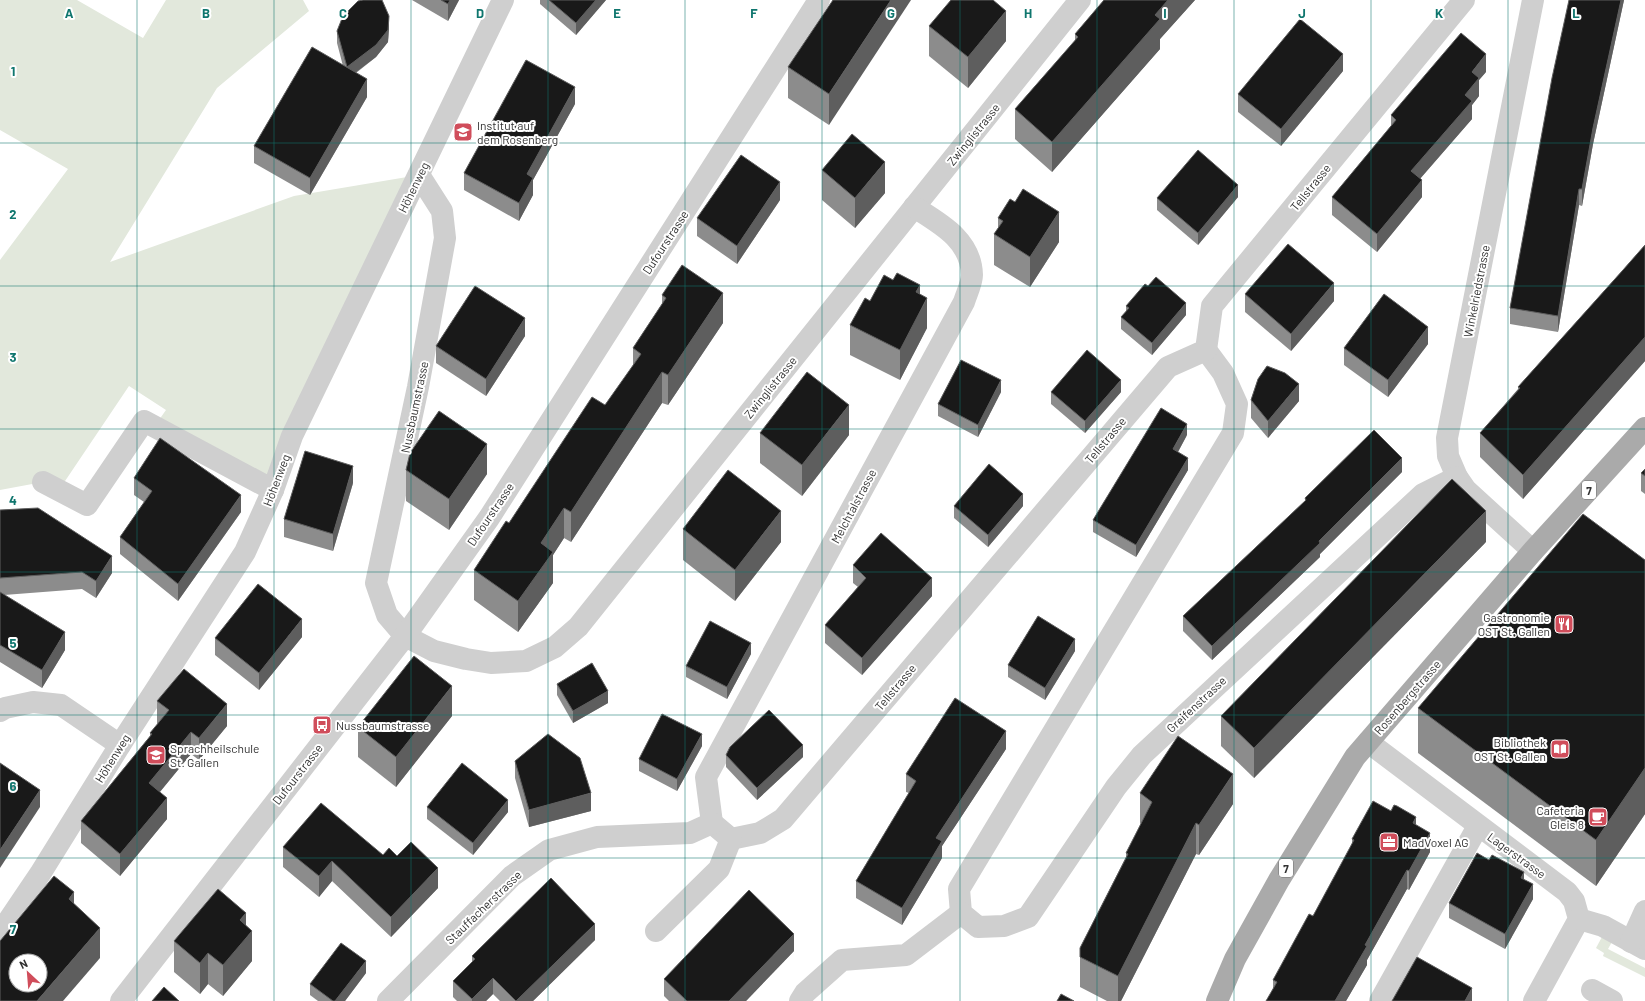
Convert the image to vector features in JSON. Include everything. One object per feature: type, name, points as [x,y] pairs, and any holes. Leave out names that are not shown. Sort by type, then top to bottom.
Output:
[{"type":"main road","name":"Rosenbergstrasse","points":[[1217,1001],[1235,959],[1279,880],[1355,757],[1533,551],[1645,428]]},
{"type":"street","name":"Höhenweg","points":[[0,933],[40,874],[120,745],[245,552],[273,490],[292,436],[331,352],[419,175],[503,0]]},
{"type":"street","name":"Dufourstrasse","points":[[122,1001],[405,636],[489,518],[820,0]]},
{"type":"street","name":"Zwinglistrasse","points":[[405,636],[434,650],[466,659],[491,663],[526,660],[555,647],[578,627],[1080,0]]},
{"type":"street","name":"Tellstrasse","points":[[731,839],[760,833],[783,819],[1168,367],[1206,350],[1212,306],[1464,0]]},
{"type":"street","name":"Winkelriedstrasse","points":[[1532,0],[1447,438],[1448,456],[1456,477],[1466,490],[1533,551]]},
{"type":"street","name":"Nussbaumstrasse","points":[[405,636],[387,615],[376,583],[418,388],[445,238],[442,211],[419,175]]},
{"type":"street","name":"Melchtalstrasse","points":[[712,822],[706,777],[960,309],[972,276],[966,250],[948,228],[914,207]]},
{"type":"street","points":[[800,1001],[805,993],[842,960],[906,955],[960,913],[959,889],[1233,434],[1237,404],[1223,373],[1206,350]]},
{"type":"street","points":[[43,482],[87,505],[144,421],[273,490]]},
{"type":"street","name":"Greifenstrasse","points":[[960,913],[978,927],[1004,926],[1028,917],[1116,787],[1142,755],[1422,494],[1456,477]]},
{"type":"street","points":[[0,711],[5,708],[33,702],[61,705],[120,745]]},
{"type":"street","name":"Lagerstrasse","points":[[1368,742],[1567,892],[1574,901],[1579,919]]},
{"type":"street","points":[[656,931],[719,868],[731,839],[712,822]]},
{"type":"street","name":"Stauffacherstrasse","points":[[388,1001],[512,876],[549,850],[597,837],[690,833],[712,822]]},
{"type":"street","points":[[1380,1001],[1478,826]]},
{"type":"street","points":[[1534,1001],[1579,919],[1603,926],[1638,945],[1645,911]]},
{"type":"street","points":[[1592,990],[1612,1001]]},
{"type":"shaded area","points":[[0,0],[77,0],[143,38],[166,0],[303,0],[309,11],[217,88],[110,262],[294,196],[419,175],[273,490],[154,427],[166,410],[129,386],[59,490],[43,482],[0,490],[0,260],[68,169],[0,130]]},
{"type":"shaded area","points":[[1603,935],[1613,940],[1608,949],[1645,968],[1645,977],[1603,956],[1604,953],[1596,948]]},
{"type":"building","points":[[382,0],[389,16],[388,30],[376,45],[347,67],[337,31],[343,16],[358,1]]},
{"type":"building","points":[[441,0],[450,0],[448,4]]},
{"type":"building","points":[[549,0],[596,0],[576,23]]},
{"type":"building","points":[[833,0],[891,0],[829,94],[788,67]]},
{"type":"building","points":[[951,0],[993,0],[1006,11],[968,57],[929,26]]},
{"type":"building","points":[[1104,0],[1168,0],[1155,15],[1160,19],[1052,142],[1015,109],[1078,37],[1075,34]]},
{"type":"building","points":[[1569,0],[1621,0],[1593,128],[1582,189],[1579,189],[1558,316],[1510,308],[1552,78]]},
{"type":"building","points":[[1300,19],[1343,54],[1281,129],[1238,94]]},
{"type":"building","points":[[1461,33],[1486,54],[1472,72],[1479,78],[1465,95],[1472,101],[1411,171],[1422,180],[1377,234],[1332,197],[1396,120],[1391,115]]},
{"type":"building","points":[[312,47],[367,79],[310,178],[254,146]]},
{"type":"building","points":[[526,60],[575,87],[527,174],[533,178],[519,203],[464,173]]},
{"type":"building","points":[[852,134],[885,162],[855,198],[822,170]]},
{"type":"building","points":[[1198,150],[1238,185],[1198,233],[1157,198]]},
{"type":"building","points":[[741,155],[780,182],[737,246],[697,218]]},
{"type":"building","points":[[1023,189],[1059,212],[1030,257],[994,234],[1003,221],[998,218],[1010,199],[1015,202]]},
{"type":"building","points":[[1288,244],[1334,283],[1291,334],[1245,294]]},
{"type":"building","points":[[1645,245],[1645,337],[1523,475],[1480,433],[1520,388],[1518,387]]},
{"type":"building","points":[[682,265],[723,293],[668,375],[662,372],[571,512],[564,508],[541,543],[553,552],[518,601],[474,570],[506,521],[509,523],[592,397],[605,405],[641,354],[633,348],[666,298],[662,295]]},
{"type":"building","points":[[897,273],[920,285],[916,292],[927,298],[900,350],[850,325],[865,298],[870,301],[884,275],[893,280]]},
{"type":"building","points":[[1156,277],[1186,303],[1152,343],[1121,317],[1129,308],[1126,306],[1145,284],[1148,286]]},
{"type":"building","points":[[475,286],[525,318],[486,379],[436,346]]},
{"type":"building","points":[[1384,294],[1428,327],[1388,380],[1344,348]]},
{"type":"building","points":[[1087,350],[1121,380],[1085,421],[1051,392]]},
{"type":"building","points":[[961,360],[1001,380],[978,425],[938,404]]},
{"type":"building","points":[[1267,366],[1285,373],[1299,384],[1268,421],[1251,400],[1258,379]]},
{"type":"building","points":[[807,372],[849,405],[802,465],[760,433]]},
{"type":"building","points":[[1161,408],[1187,424],[1173,449],[1188,458],[1136,545],[1093,520]]},
{"type":"building","points":[[439,411],[487,444],[449,499],[406,470],[410,453]]},
{"type":"building","points":[[1374,430],[1402,458],[1319,541],[1320,543],[1212,646],[1183,616],[1306,500],[1305,498]]},
{"type":"building","points":[[160,438],[241,495],[178,584],[120,537],[152,491],[134,478]]},
{"type":"building","points":[[305,451],[353,466],[333,534],[284,519]]},
{"type":"building","points":[[989,464],[1023,494],[988,535],[954,506]]},
{"type":"building","points":[[1645,469],[1645,476],[1641,473]]},
{"type":"building","points":[[728,470],[781,511],[735,570],[683,529]]},
{"type":"building","points":[[1452,479],[1486,511],[1254,748],[1221,716]]},
{"type":"building","points":[[38,508],[112,556],[96,581],[82,572],[0,578],[0,510]]},
{"type":"building","points":[[1583,514],[1645,560],[1645,768],[1596,840],[1418,708]]},
{"type":"building","points":[[881,533],[932,578],[862,658],[825,625],[866,578],[853,565]]},
{"type":"building","points":[[258,584],[302,619],[259,673],[215,638]]},
{"type":"building","points":[[0,592],[65,632],[42,670],[0,645]]},
{"type":"building","points":[[1038,616],[1075,639],[1045,688],[1008,665]]},
{"type":"building","points":[[710,621],[751,643],[727,687],[686,666]]},
{"type":"building","points":[[414,656],[452,686],[396,757],[358,727]]},
{"type":"building","points":[[592,663],[608,691],[573,711],[557,684]]},
{"type":"building","points":[[184,669],[227,704],[199,738],[191,732],[149,783],[167,798],[120,854],[81,821],[152,734],[150,733],[169,710],[157,701]]},
{"type":"building","points":[[955,698],[1006,731],[936,838],[942,841],[902,908],[856,881],[916,781],[906,774]]},
{"type":"building","points":[[769,710],[803,745],[757,788],[726,755],[730,747]]},
{"type":"building","points":[[662,714],[702,734],[677,779],[639,759]]},
{"type":"building","points":[[548,734],[580,758],[591,793],[529,810],[515,761]]},
{"type":"building","points":[[1178,736],[1233,774],[1199,825],[1196,823],[1118,976],[1080,957],[1080,948],[1128,854],[1126,853],[1152,802],[1140,793]]},
{"type":"building","points":[[0,763],[40,790],[0,850]]},
{"type":"building","points":[[462,763],[508,800],[473,843],[427,807]]},
{"type":"building","points":[[1373,801],[1391,811],[1394,805],[1397,806],[1416,817],[1413,823],[1430,833],[1409,871],[1407,870],[1365,945],[1367,946],[1335,1001],[1266,1001],[1277,982],[1273,980],[1309,914],[1313,916]]},
{"type":"building","points":[[321,803],[383,855],[389,848],[397,856],[411,842],[438,868],[391,917],[332,861],[319,876],[283,847]]},
{"type":"building","points":[[1477,853],[1489,860],[1492,855],[1524,872],[1521,878],[1533,884],[1505,934],[1449,903]]},
{"type":"building","points":[[54,876],[74,892],[69,899],[100,928],[48,988],[48,953],[8,953],[8,993],[44,993],[37,1001],[0,1001],[0,941]]},
{"type":"building","points":[[551,878],[595,924],[516,1001],[493,978],[472,999],[453,981],[475,959],[472,956]]},
{"type":"building","points":[[218,889],[246,913],[240,920],[252,931],[223,965],[208,953],[200,963],[174,941]]},
{"type":"building","points":[[749,890],[794,934],[729,1001],[687,1001],[664,979]]},
{"type":"building","points":[[341,943],[366,961],[335,1001],[333,1001],[310,984]]},
{"type":"building","points":[[1417,957],[1472,988],[1465,1001],[1392,1001]]},
{"type":"building","points":[[164,987],[179,1001],[152,1001]]},
{"type":"building","points":[[1061,994],[1074,1001],[1057,1001]]},
{"type":"place","name":"Institut auf dem Rosenberg","points":[[463,132]]},
{"type":"place","name":"Gastronomie OST St. Gallen","points":[[1564,624]]},
{"type":"place","name":"Nussbaumstrasse","points":[[322,725]]},
{"type":"place","name":"Bibliothek OST St. Gallen","points":[[1560,749]]},
{"type":"place","name":"Sprachheilschule St. Gallen","points":[[156,755]]},
{"type":"place","name":"Cafeteria Gleis 8","points":[[1598,817]]},
{"type":"place","name":"MadVoxel AG","points":[[1389,842]]}]
